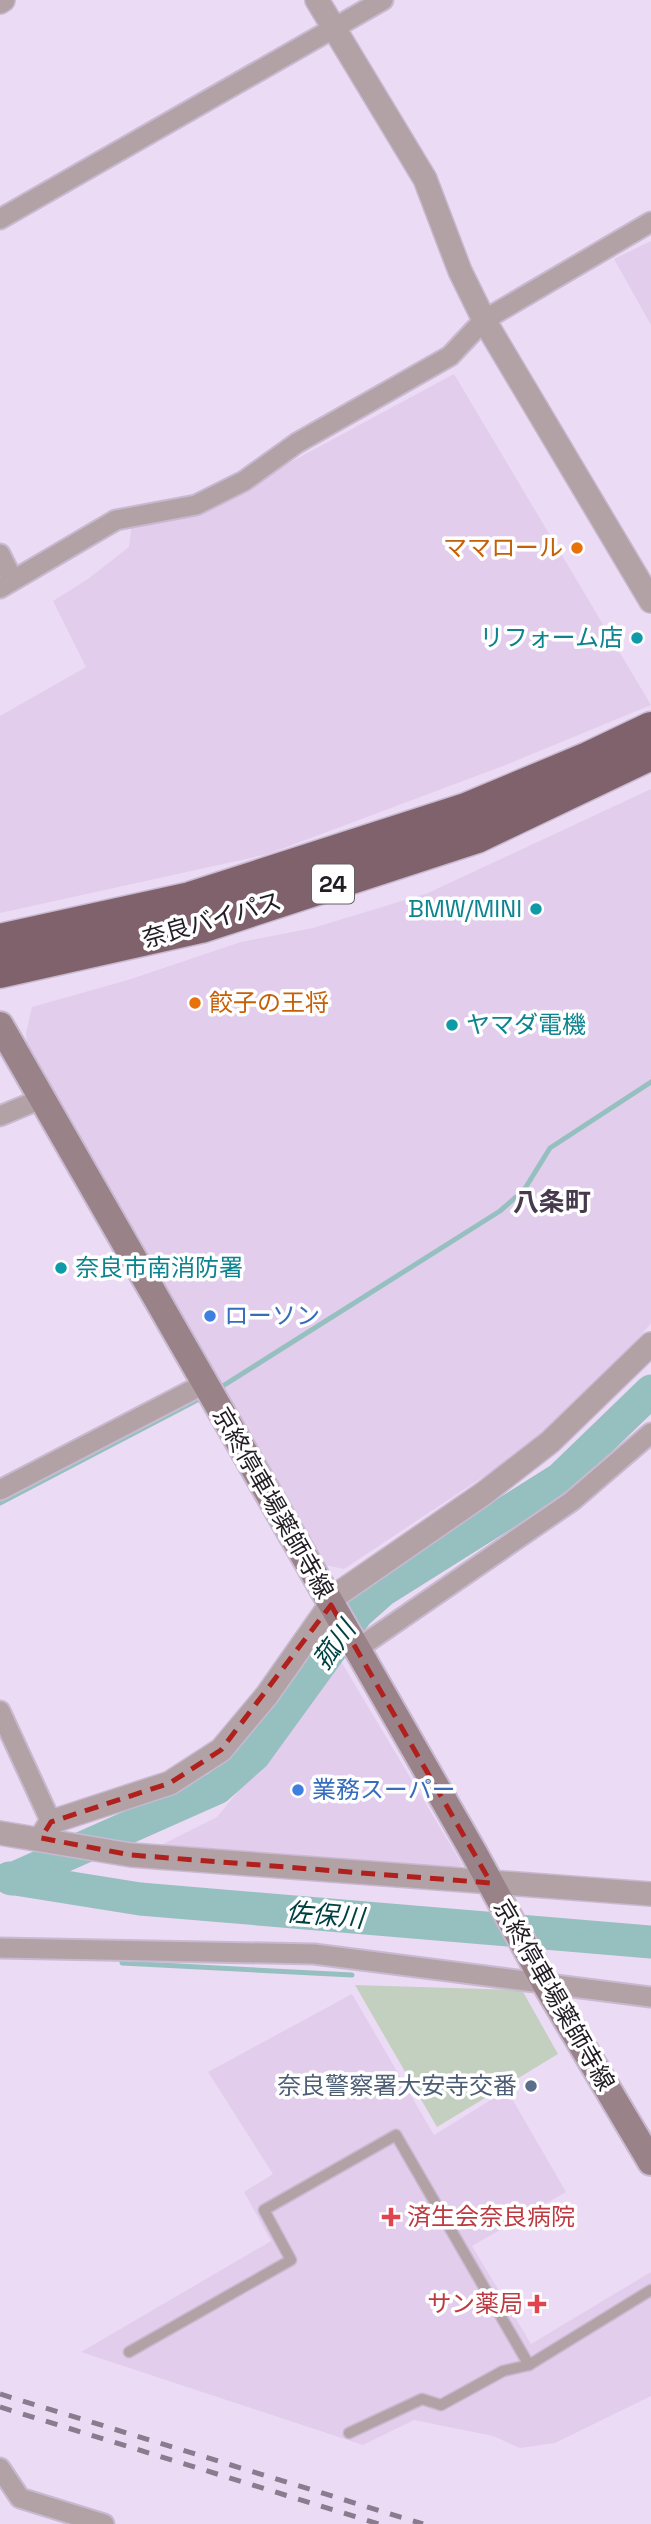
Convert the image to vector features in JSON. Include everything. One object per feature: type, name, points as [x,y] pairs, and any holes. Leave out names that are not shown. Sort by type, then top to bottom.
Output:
[{"type":"highway","name":"奈良バイパス","points":[[0,940],[190,898],[466,809],[588,758],[651,728]]},
{"type":"highway","name":"奈良バイパス","points":[[0,972],[201,927],[477,837],[651,754]]},
{"type":"main road","name":"京終停車場薬師寺線","points":[[0,1025],[494,1888],[542,1978],[651,2162]]},
{"type":"street","points":[[317,0],[425,179],[460,271],[484,320],[651,601]]},
{"type":"street","points":[[0,219],[383,0]]},
{"type":"street","points":[[0,554],[6,584],[116,520],[196,505],[244,481],[297,443],[450,356],[484,320],[651,222]]},
{"type":"street","points":[[0,1115],[41,1099]]},
{"type":"street","points":[[0,1833],[46,1830],[170,1783],[221,1750],[334,1609],[338,1594],[483,1494],[550,1442],[651,1344]]},
{"type":"street","points":[[0,1490],[204,1384]]},
{"type":"street","points":[[356,1646],[572,1501],[651,1433]]},
{"type":"street","points":[[0,1711],[46,1830]]},
{"type":"street","points":[[46,1830],[131,1855],[494,1888],[651,1894]]},
{"type":"street","points":[[0,1948],[314,1954],[542,1978],[651,1997]]},
{"type":"street","points":[[0,2468],[20,2498],[104,2524]]},
{"type":"lane","points":[[129,2352],[291,2260],[264,2210],[396,2135],[529,2365]]},
{"type":"lane","points":[[349,2433],[422,2399],[441,2406],[503,2371],[529,2365],[651,2290]]},
{"type":"highlighted area","points":[[331,1605],[491,1883],[131,1855],[41,1838],[51,1822],[170,1783],[221,1750]]},
{"type":"shaded area","points":[[651,241],[651,325],[614,259]]},
{"type":"shaded area","points":[[454,374],[651,705],[503,766],[268,854],[0,913],[0,716],[86,667],[53,601],[88,579],[129,547],[132,523],[194,514]]},
{"type":"shaded area","points":[[651,789],[651,1323],[605,1378],[528,1447],[344,1569],[325,1565],[27,1047],[26,1033],[32,1007],[128,980],[241,942],[313,928],[428,893]]},
{"type":"shaded area","points":[[339,1658],[463,1866],[436,1869],[153,1849],[217,1817],[286,1733]]},
{"type":"shaded area","name":"済生会奈良病院","points":[[352,1994],[434,2135],[507,2090],[566,2192],[472,2246],[531,2344],[651,2272],[651,2396],[555,2443],[520,2448],[493,2436],[414,2420],[363,2445],[81,2352],[271,2241],[244,2192],[273,2174],[208,2072]]},
{"type":"green space","points":[[355,1985],[522,1990],[558,2054],[437,2127]]},
{"type":"waterway","points":[[218,1389],[500,1211],[524,1190],[550,1148],[651,1082]]},
{"type":"waterway","name":"菰川","points":[[12,1879],[217,1788],[254,1755],[357,1613],[383,1590],[560,1479],[651,1391]]},
{"type":"waterway","points":[[0,1503],[203,1397]]},
{"type":"waterway","name":"佐保川","points":[[9,1878],[140,1899],[651,1942]]},
{"type":"waterway","points":[[122,1963],[352,1975]]},
{"type":"railway","points":[[0,2394],[423,2524]]},
{"type":"railway","points":[[0,2407],[379,2524]]},
{"type":"place","name":"ママロール","points":[[577,548]]},
{"type":"place","name":"リフォーム店","points":[[637,638]]},
{"type":"place","name":"BMW/MINI","points":[[536,909]]},
{"type":"place","name":"餃子の王将","points":[[195,1003]]},
{"type":"place","name":"ヤマダ電機","points":[[452,1025]]},
{"type":"place","name":"奈良市南消防署","points":[[61,1268]]},
{"type":"place","name":"ローソン","points":[[210,1316]]},
{"type":"place","name":"業務スーパー","points":[[298,1790]]},
{"type":"place","name":"奈良警察署大安寺交番","points":[[531,2086]]},
{"type":"place","name":"済生会奈良病院","points":[[391,2217]]},
{"type":"place","name":"サン薬局","points":[[537,2304]]},
{"type":"district","name":"八条町","points":[[552,1202]]}]
